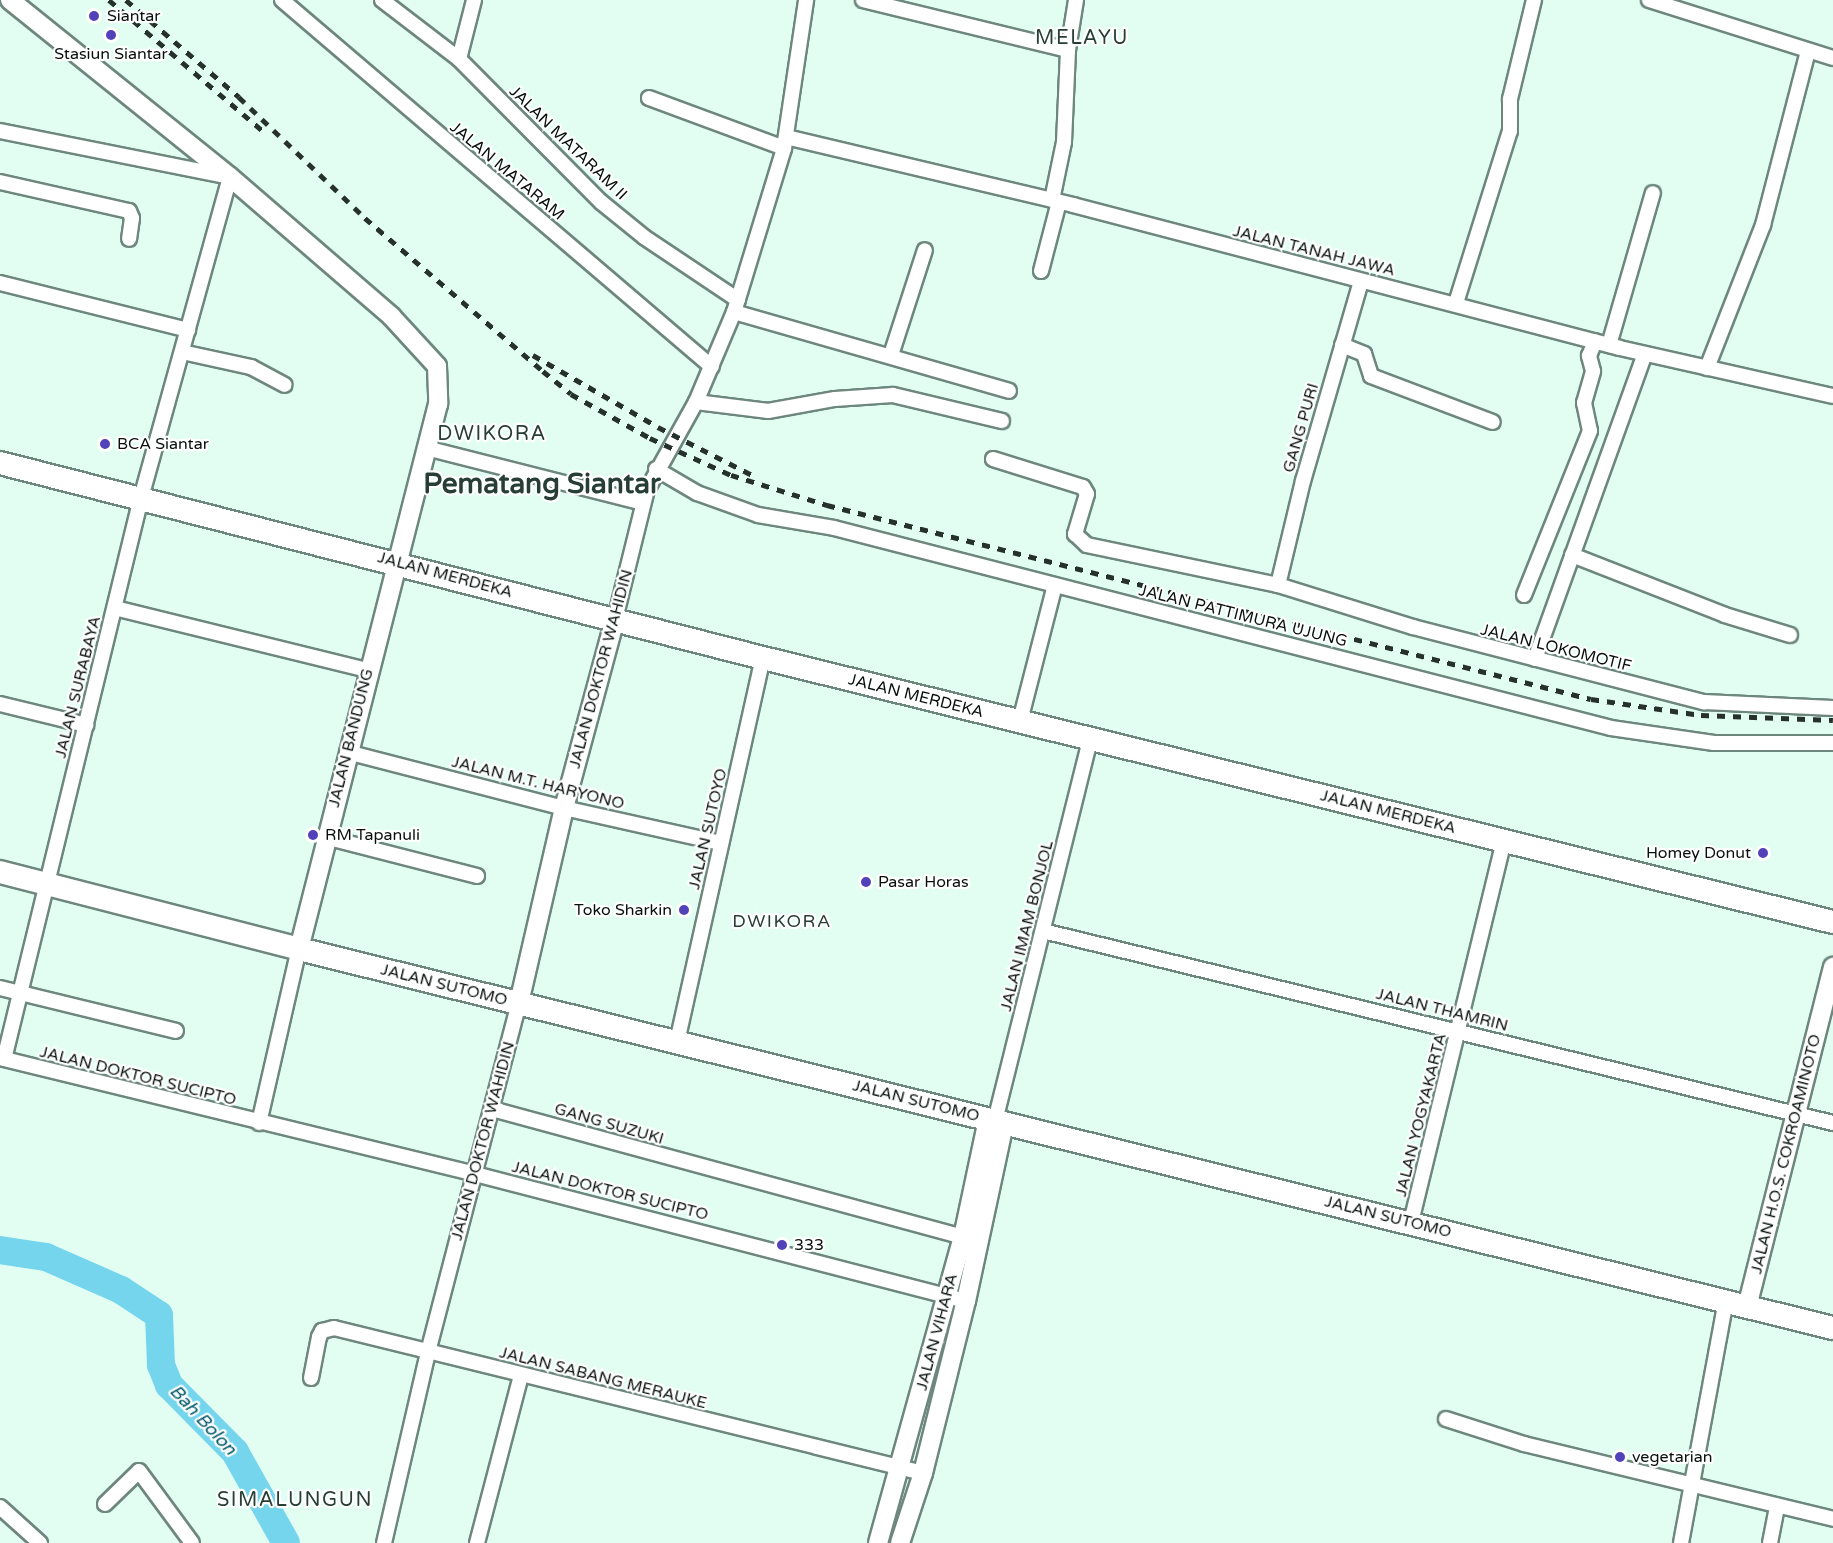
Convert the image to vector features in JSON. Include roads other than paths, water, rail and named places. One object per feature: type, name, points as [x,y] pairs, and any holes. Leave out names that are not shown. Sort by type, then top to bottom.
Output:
[{"type":"main road","name":"JALAN MERDEKA","points":[[0,463],[396,562],[764,658],[1833,922]]},
{"type":"main road","name":"JALAN SUTOMO","points":[[0,872],[298,949],[1833,1328]]},
{"type":"street","name":"JALAN BANDUNG","points":[[10,0],[230,177],[392,316],[437,366],[438,404],[298,949]]},
{"type":"street","name":"JALAN MATARAM","points":[[282,0],[712,367]]},
{"type":"street","name":"JALAN MATARAM II","points":[[382,0],[459,59],[601,201],[644,237],[736,306],[1009,391]]},
{"type":"street","points":[[459,59],[474,0]]},
{"type":"street","name":"JALAN DOKTOR WAHIDIN","points":[[384,1543],[428,1352],[519,1003],[564,808],[615,619],[643,503],[656,469],[696,402],[736,306],[785,142],[806,0]]},
{"type":"street","points":[[863,0],[1068,50]]},
{"type":"street","points":[[1041,271],[1056,201],[1064,142],[1068,50],[1076,0]]},
{"type":"street","points":[[1456,303],[1510,131],[1510,99],[1534,0]]},
{"type":"street","points":[[1650,0],[1833,58]]},
{"type":"street","points":[[1707,368],[1763,225],[1808,51]]},
{"type":"street","name":"JALAN TANAH JAWA","points":[[649,98],[785,142],[1056,201],[1361,281],[1456,303],[1645,354],[1833,396]]},
{"type":"street","points":[[0,131],[230,177]]},
{"type":"street","name":"JALAN SURABAYA","points":[[2,1058],[141,498],[230,177]]},
{"type":"street","points":[[0,182],[129,211],[132,218],[129,239]]},
{"type":"street","points":[[1524,596],[1590,431],[1584,402],[1593,371],[1589,356],[1602,343],[1653,193]]},
{"type":"street","points":[[891,355],[925,250]]},
{"type":"street","name":"GANG PURI","points":[[1278,585],[1361,281]]},
{"type":"street","points":[[0,283],[188,330]]},
{"type":"street","points":[[1342,345],[1362,353],[1371,376],[1493,422]]},
{"type":"street","points":[[182,352],[251,367],[285,385]]},
{"type":"street","points":[[1535,659],[1645,354]]},
{"type":"street","points":[[696,402],[768,411],[834,399],[893,395],[1002,421]]},
{"type":"street","points":[[426,448],[643,503]]},
{"type":"street","name":"JALAN LOKOMOTIF","points":[[993,459],[1083,487],[1087,494],[1075,534],[1082,543],[1278,585],[1413,627],[1704,702],[1833,708]]},
{"type":"street","name":"JALAN PATTIMURA UJUNG","points":[[656,469],[730,507],[834,528],[1611,728],[1714,743],[1833,743]]},
{"type":"street","points":[[1572,555],[1725,615],[1790,635]]},
{"type":"street","points":[[1020,721],[1055,585]]},
{"type":"street","points":[[115,608],[368,670]]},
{"type":"street","name":"JALAN SUTOYO","points":[[677,1041],[764,658]]},
{"type":"street","points":[[0,704],[86,725]]},
{"type":"street","name":"JALAN IMAM BONJOL","points":[[996,1122],[1090,739]]},
{"type":"street","name":"JALAN M.T. HARYONO","points":[[347,752],[564,808],[721,843]]},
{"type":"street","points":[[325,837],[477,876]]},
{"type":"street","name":"JALAN YOGYAKARTA","points":[[1411,1222],[1460,1031],[1504,841]]},
{"type":"street","name":"JALAN THAMRIN","points":[[1043,931],[1833,1123]]},
{"type":"street","points":[[260,1123],[298,949]]},
{"type":"street","name":"JALAN H.O.S. COKROAMINOTO","points":[[1680,1543],[1737,1304],[1795,1113],[1833,967]]},
{"type":"street","points":[[0,988],[176,1031]]},
{"type":"street","name":"JALAN DOKTOR SUCIPTO","points":[[2,1058],[260,1123],[475,1173],[966,1301]]},
{"type":"street","name":"GANG SUZUKI","points":[[492,1109],[972,1240]]},
{"type":"street","name":"JALAN VIHARA","points":[[900,1543],[923,1473],[966,1301],[972,1240],[996,1122]]},
{"type":"street","name":"JALAN VIHARA","points":[[878,1543],[902,1468],[946,1296],[972,1240]]},
{"type":"street","name":"JALAN SABANG MERAUKE","points":[[311,1378],[319,1337],[328,1329],[923,1473]]},
{"type":"street","points":[[477,1543],[521,1375]]},
{"type":"street","points":[[1446,1419],[1524,1444],[1833,1519]]},
{"type":"street","points":[[105,1504],[139,1471],[192,1543]]},
{"type":"street","points":[[1770,1543],[1777,1506]]},
{"type":"street","points":[[0,1507],[40,1543]]},
{"type":"waterway","name":"Bah Bolon","points":[[0,1250],[46,1257],[121,1290],[159,1315],[161,1365],[169,1385],[235,1452],[286,1543]]},
{"type":"railway","points":[[109,0],[262,130]]},
{"type":"railway","points":[[126,0],[239,97],[365,218],[571,394],[650,438],[731,475],[827,505],[1591,699],[1701,715],[1833,720]]},
{"type":"railway","points":[[533,355],[658,427],[754,476]]},
{"type":"place","name":"Siantar","points":[[94,16]]},
{"type":"place","name":"Stasiun Siantar","points":[[111,35]]},
{"type":"place","name":"BCA Siantar","points":[[105,444]]},
{"type":"place","name":"RM Tapanuli","points":[[313,835]]},
{"type":"place","name":"Homey Donut","points":[[1763,853]]},
{"type":"place","name":"Pasar Horas","points":[[866,882]]},
{"type":"place","name":"Toko Sharkin","points":[[684,910]]},
{"type":"place","name":"333","points":[[782,1245]]},
{"type":"place","name":"vegetarian","points":[[1620,1457]]},
{"type":"district","name":"MELAYU","points":[[1082,38]]},
{"type":"district","name":"DWIKORA","points":[[492,434]]},
{"type":"district","name":"Pematang Siantar","points":[[542,484]]},
{"type":"district","name":"DWIKORA","points":[[782,921]]},
{"type":"district","name":"SIMALUNGUN","points":[[295,1500]]}]
